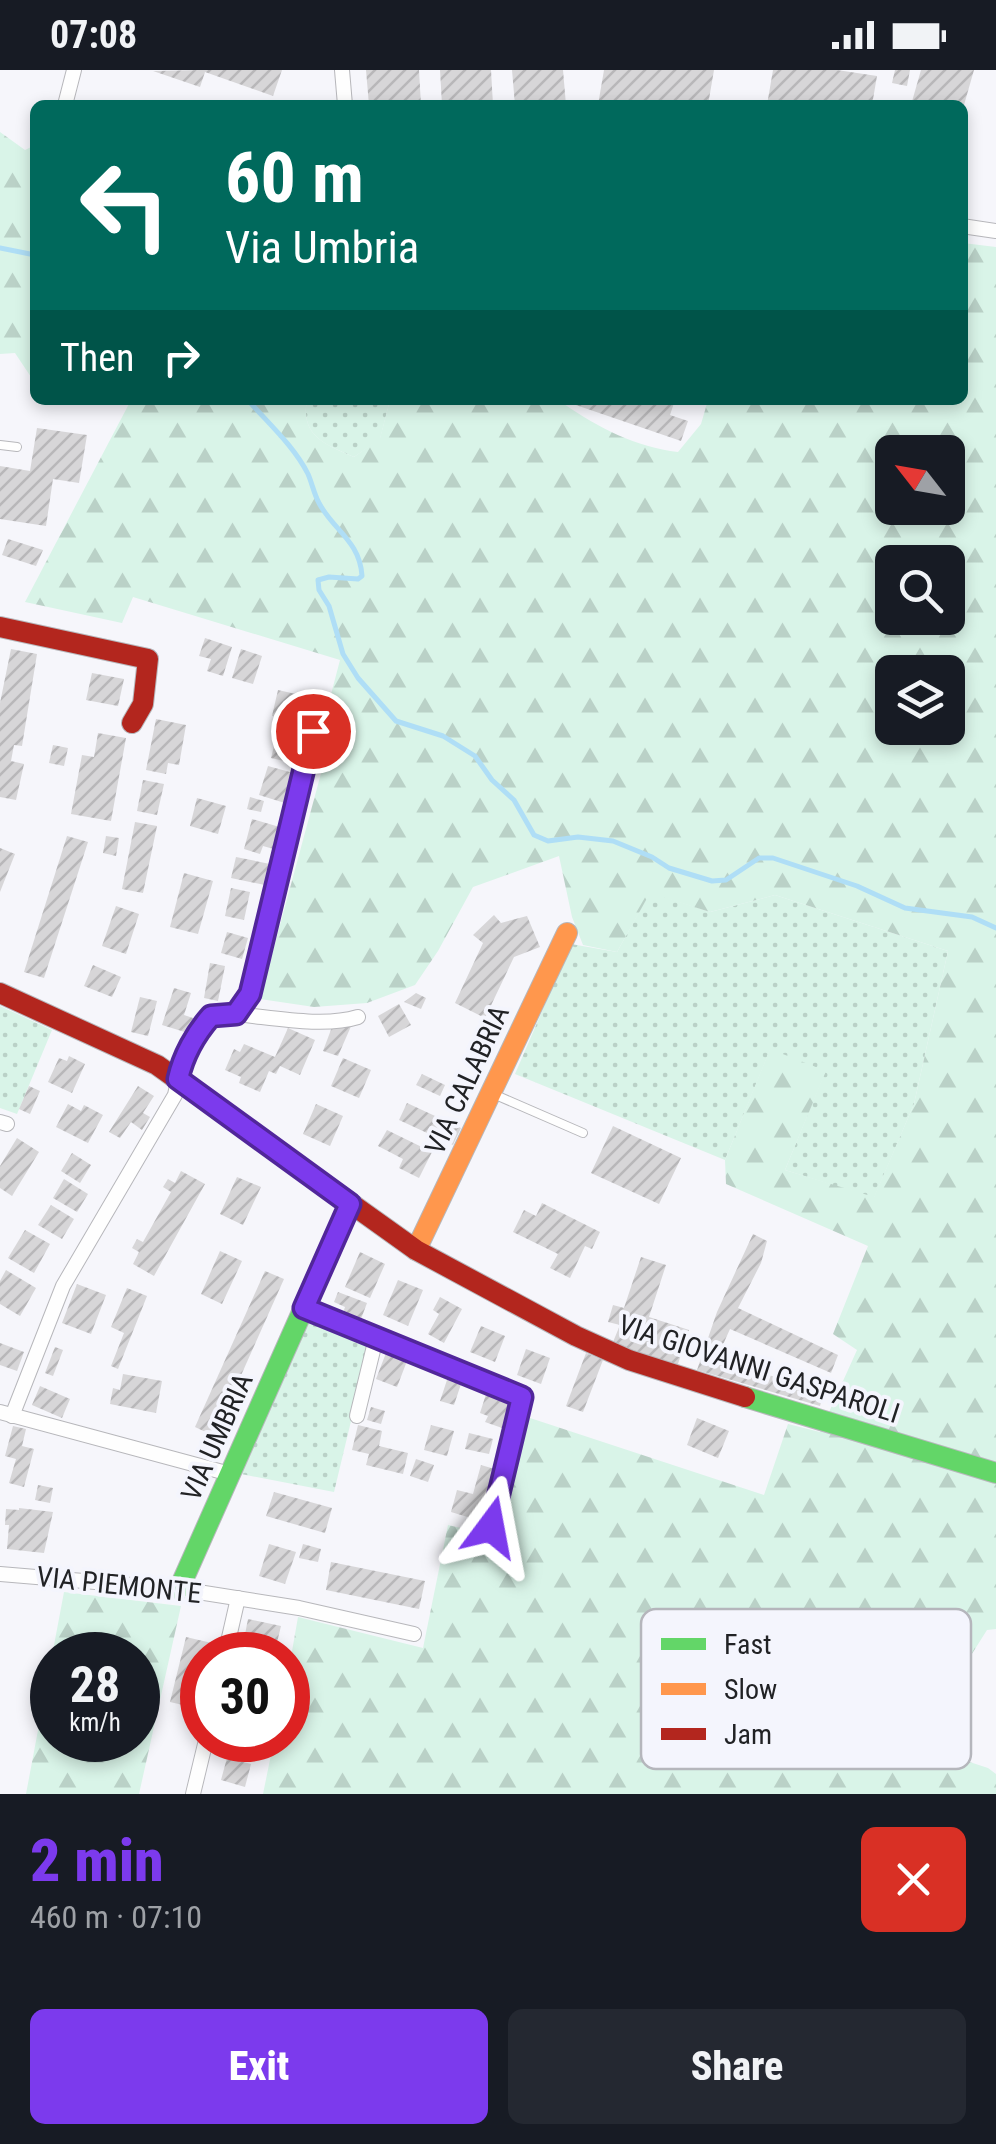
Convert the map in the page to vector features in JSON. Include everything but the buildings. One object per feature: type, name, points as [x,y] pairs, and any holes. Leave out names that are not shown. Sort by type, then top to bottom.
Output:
[{"type":"street","points":[[66,100],[74,70]]},
{"type":"street","points":[[342,70],[345,100]]},
{"type":"street","points":[[968,227],[996,231]]},
{"type":"street","points":[[0,627],[148,659],[143,704],[132,723]]},
{"type":"street","points":[[236,1014],[250,994],[313,731]]},
{"type":"street","name":"VIA CALABRIA","points":[[416,1250],[567,933]]},
{"type":"street","name":"VIA GIOVANNI GASPAROLI","points":[[0,993],[158,1065],[416,1250],[524,1310],[629,1360],[996,1473]]},
{"type":"street","points":[[230,1474],[6,1414],[62,1286],[175,1095],[181,1064],[203,1025],[211,1016],[236,1014],[323,1022],[342,1022],[358,1016]]},
{"type":"street","name":"VIA UMBRIA","points":[[179,1589],[350,1204]]},
{"type":"street","points":[[304,1308],[522,1397],[491,1527]]},
{"type":"street","points":[[357,1416],[376,1338]]},
{"type":"street","name":"VIA PIEMONTE","points":[[0,1574],[179,1589],[298,1608],[414,1634]]},
{"type":"street","name":"VIA PIEMONTE","points":[[230,1632],[238,1598]]},
{"type":"street","points":[[193,1794],[201,1762]]},
{"type":"lane","points":[[0,444],[16,448]]},
{"type":"lane","points":[[491,1092],[584,1133]]},
{"type":"green space","points":[[0,132],[25,150],[30,148],[30,376],[15,353],[0,354]]},
{"type":"green space","points":[[968,244],[996,247],[996,1629],[987,1630],[971,1655],[971,1609],[641,1609],[641,1769],[971,1769],[971,1762],[996,1774],[996,1794],[263,1794],[270,1762],[310,1762],[310,1632],[295,1632],[298,1617],[423,1648],[448,1525],[498,1537],[524,1416],[764,1495],[788,1424],[820,1432],[857,1350],[833,1334],[868,1246],[726,1184],[725,1160],[770,1049],[826,1071],[785,1170],[874,1197],[914,1104],[948,951],[775,895],[710,912],[650,893],[617,952],[583,945],[572,917],[559,856],[473,887],[415,985],[367,1003],[314,1007],[260,999],[333,729],[323,725],[340,660],[133,597],[122,623],[25,602],[128,405],[307,405],[307,422],[317,438],[354,457],[380,438],[389,405],[565,405],[618,435],[678,452],[701,424],[707,405],[968,405]]},
{"type":"green space","points":[[307,405],[389,405],[380,439],[354,457],[317,438]]},
{"type":"green space","points":[[650,892],[710,912],[775,895],[948,951],[914,1104],[874,1198],[785,1170],[825,1072],[770,1050],[725,1160],[515,1074],[571,944],[617,952]]},
{"type":"green space","points":[[0,1006],[52,1030],[17,1114],[0,1108]]},
{"type":"green space","points":[[310,1319],[370,1342],[334,1492],[241,1474]]},
{"type":"green space","points":[[64,1592],[181,1606],[160,1700],[160,1632],[56,1632]]},
{"type":"green space","points":[[32,1762],[146,1762],[139,1794],[26,1794]]},
{"type":"waterway","points":[[0,248],[30,254]]},
{"type":"waterway","points":[[253,405],[296,454],[319,503],[351,545],[360,564],[362,576],[358,579],[318,580],[343,654],[358,678],[396,721],[443,736],[475,756],[492,780],[514,800],[534,835],[548,841],[578,837],[613,841],[669,868],[712,881],[726,880],[759,858],[773,858],[857,886],[905,908],[972,917],[996,928]]},
{"type":"traffic: fast","points":[[236,1014],[250,994],[313,731]]},
{"type":"traffic: fast","points":[[179,1589],[350,1204]]},
{"type":"traffic: fast","points":[[745,1397],[996,1473]]},
{"type":"traffic: slow","points":[[416,1250],[567,933]]},
{"type":"traffic: jam","points":[[0,627],[148,659],[143,704],[132,723]]},
{"type":"traffic: jam","points":[[0,993],[157,1065],[416,1250],[629,1360],[745,1397]]},
{"type":"route","points":[[313,731],[250,994],[236,1014],[211,1016],[203,1025],[181,1064],[178,1079],[350,1204],[304,1308],[522,1397],[491,1527]]}]
